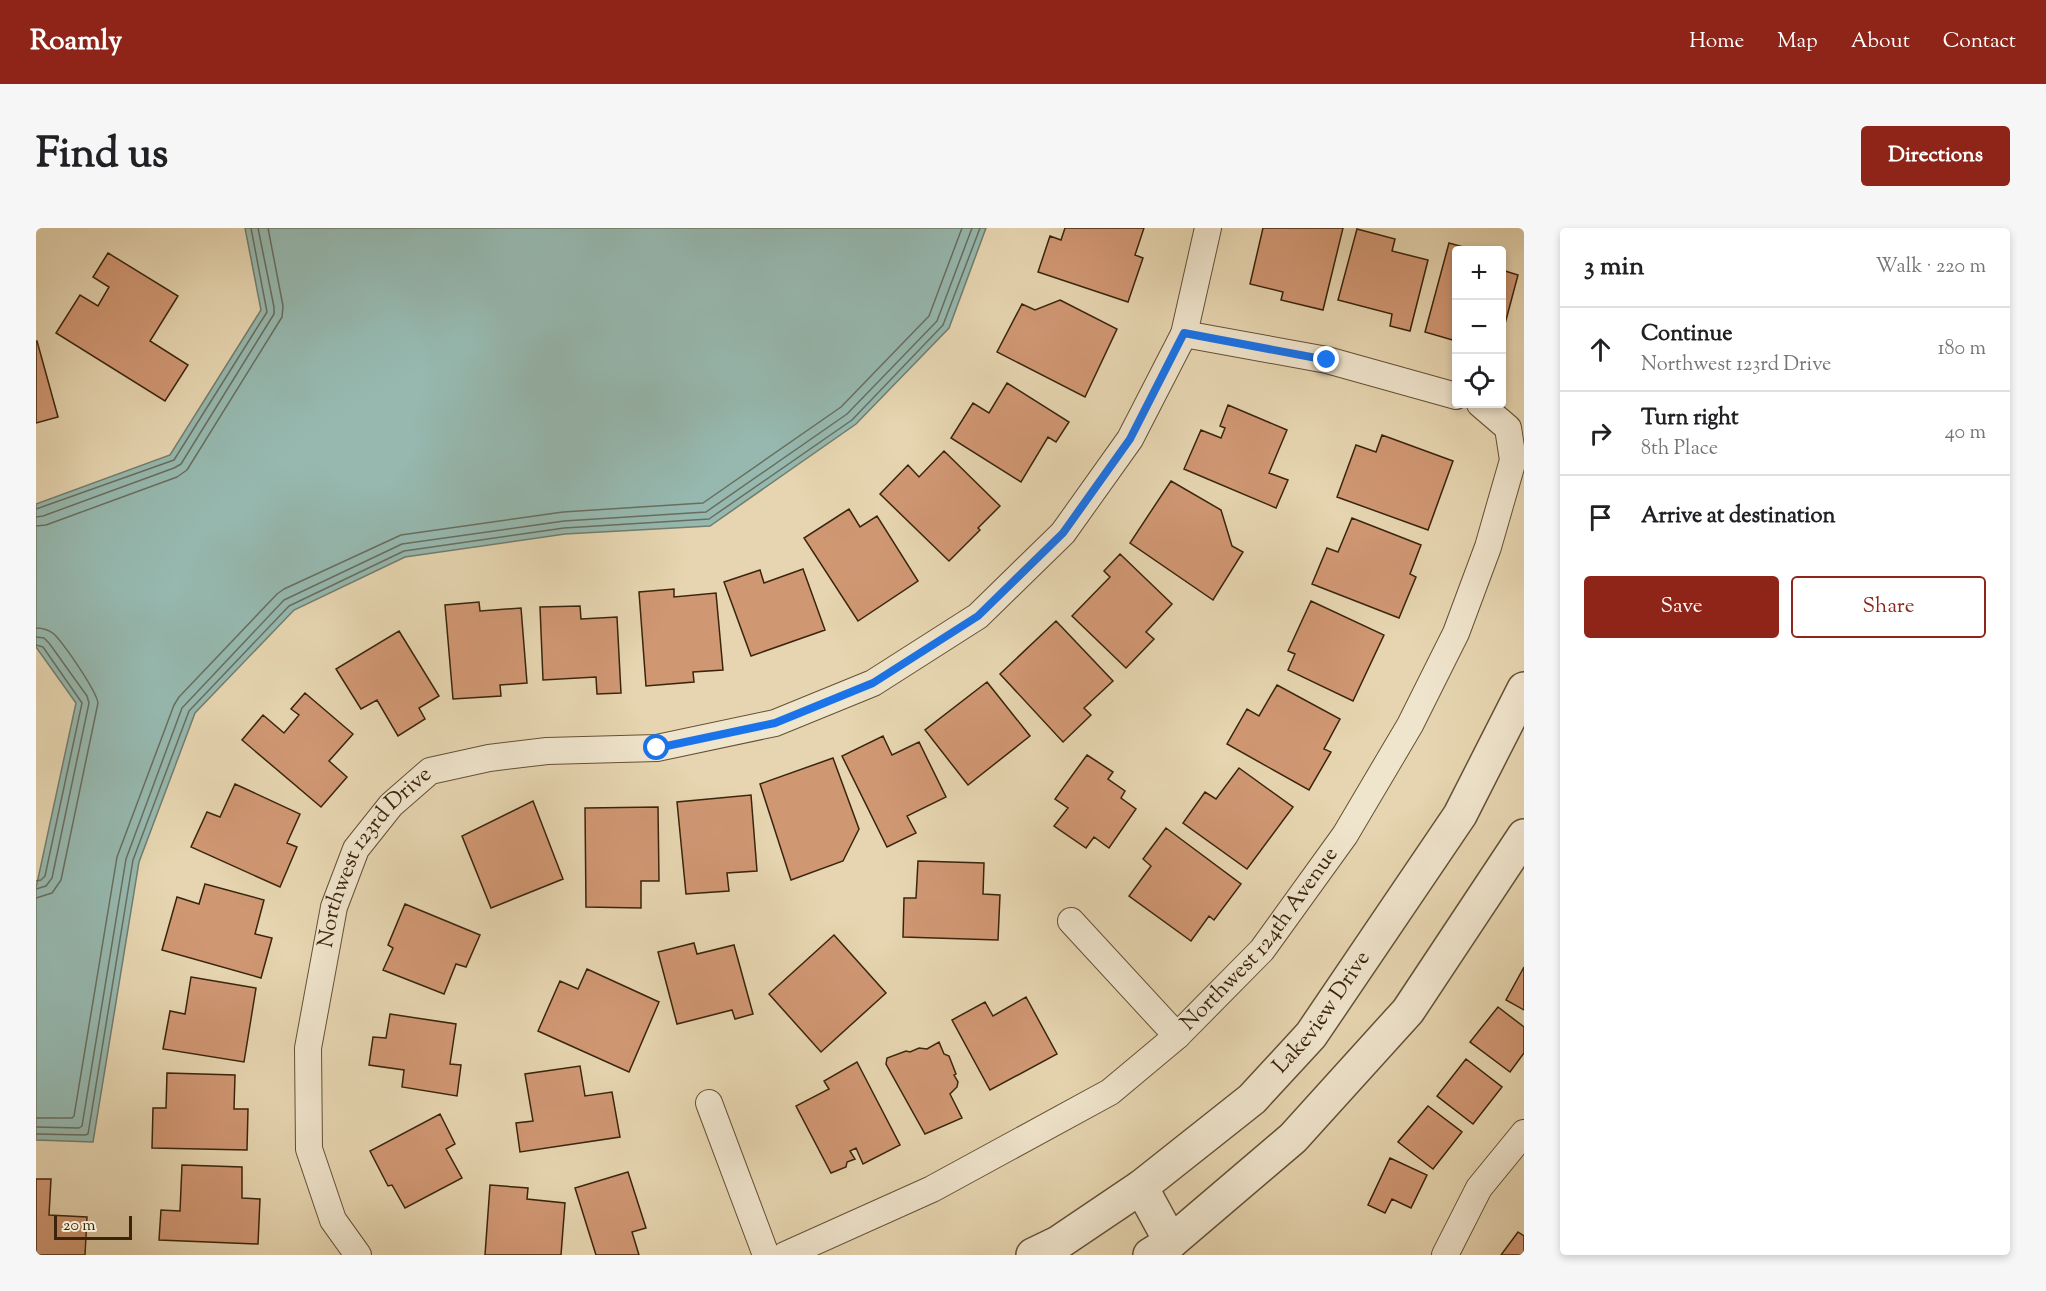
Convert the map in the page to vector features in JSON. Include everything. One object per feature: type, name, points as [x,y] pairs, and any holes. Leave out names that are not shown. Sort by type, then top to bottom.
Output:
[{"type":"street","name":"Northwest 123rd Drive","points":[[358,1255],[333,1220],[309,1149],[308,1048],[334,907],[356,849],[391,804],[430,771],[489,758],[547,751],[657,748],[775,723],[873,683],[978,616],[1063,533],[1130,439],[1184,333],[1208,228]]},
{"type":"street","points":[[1184,333],[1327,360],[1452,395]]},
{"type":"street","name":"Northwest 124th Avenue","points":[[784,1255],[932,1189],[1110,1092],[1177,1036],[1262,950],[1345,835],[1410,725],[1456,633],[1488,547],[1513,460],[1508,428],[1485,408]]},
{"type":"street","name":"Lakeview Drive","points":[[1033,1255],[1058,1243],[1141,1187],[1252,1099],[1311,1035],[1460,814],[1524,689]]},
{"type":"street","points":[[1141,1187],[1161,1248],[1293,1138],[1408,1011],[1524,836]]},
{"type":"street","points":[[1071,921],[1177,1036]]},
{"type":"street","points":[[709,1103],[766,1255]]},
{"type":"street","points":[[1445,1255],[1479,1188],[1524,1133]]},
{"type":"water","points":[[245,228],[986,228],[949,328],[856,424],[710,526],[565,534],[405,557],[294,610],[195,713],[139,862],[93,1142],[36,1140],[36,888],[76,703],[36,647],[36,504],[170,455],[261,310]]},
{"type":"building","points":[[1065,228],[1144,228],[1135,255],[1143,258],[1128,302],[1038,272],[1050,236],[1061,240]]},
{"type":"building","points":[[1263,228],[1343,228],[1323,310],[1281,300],[1283,292],[1250,284]]},
{"type":"building","points":[[1357,229],[1395,239],[1392,251],[1428,260],[1410,331],[1390,326],[1392,314],[1338,300]]},
{"type":"building","points":[[1449,243],[1460,246],[1452,246],[1452,340],[1425,332]]},
{"type":"building","points":[[108,253],[178,296],[150,341],[188,365],[165,401],[56,333],[80,295],[98,306],[109,287],[93,277]]},
{"type":"building","points":[[1506,271],[1518,275],[1506,320]]},
{"type":"building","points":[[1060,300],[1117,329],[1085,397],[997,352],[1022,304],[1035,310]]},
{"type":"building","points":[[36,341],[58,417],[36,423]]},
{"type":"building","points":[[1007,383],[1069,422],[1056,442],[1048,437],[1021,482],[951,438],[973,403],[989,413]]},
{"type":"building","points":[[1228,405],[1287,430],[1269,473],[1288,480],[1276,508],[1184,469],[1201,430],[1221,438],[1225,428],[1220,426]]},
{"type":"building","points":[[1382,435],[1453,461],[1428,530],[1337,497],[1356,445],[1376,452]]},
{"type":"building","points":[[944,451],[1000,506],[949,561],[880,494],[908,465],[919,477]]},
{"type":"building","points":[[1171,481],[1221,510],[1232,546],[1243,552],[1213,600],[1130,543]]},
{"type":"building","points":[[849,509],[860,527],[877,516],[918,581],[858,621],[804,538]]},
{"type":"building","points":[[1352,518],[1421,545],[1410,574],[1416,577],[1399,618],[1312,584],[1327,548],[1338,552]]},
{"type":"building","points":[[1120,554],[1172,604],[1146,632],[1154,639],[1126,668],[1072,616],[1110,577],[1104,571]]},
{"type":"building","points":[[803,569],[825,630],[751,656],[724,582],[760,570],[764,583]]},
{"type":"building","points":[[674,589],[674,597],[716,593],[723,670],[693,672],[694,682],[646,686],[639,592]]},
{"type":"building","points":[[1311,601],[1384,635],[1353,701],[1288,670],[1295,654],[1288,651]]},
{"type":"building","points":[[479,602],[480,611],[521,608],[527,683],[500,685],[501,696],[453,699],[445,605]]},
{"type":"building","points":[[580,606],[581,619],[617,617],[621,693],[597,694],[596,677],[543,680],[540,607]]},
{"type":"building","points":[[1056,621],[1113,681],[1084,708],[1091,715],[1063,742],[1000,674]]},
{"type":"building","points":[[399,631],[439,696],[419,708],[425,719],[398,736],[377,700],[361,709],[336,669]]},
{"type":"building","points":[[987,682],[1030,736],[968,785],[925,730]]},
{"type":"building","points":[[1277,685],[1340,719],[1324,749],[1331,752],[1309,790],[1227,744],[1247,709],[1259,716]]},
{"type":"building","points":[[305,693],[353,734],[329,761],[347,777],[321,807],[242,740],[263,715],[284,733],[299,715],[291,709]]},
{"type":"building","points":[[883,736],[892,755],[919,742],[946,797],[907,816],[916,833],[887,847],[842,756]]},
{"type":"building","points":[[1087,755],[1113,772],[1108,779],[1125,791],[1121,798],[1136,809],[1109,848],[1094,837],[1086,848],[1054,826],[1068,808],[1055,799]]},
{"type":"building","points":[[833,758],[859,829],[843,861],[791,880],[760,784]]},
{"type":"building","points":[[1239,768],[1293,807],[1247,869],[1183,823],[1205,792],[1216,799]]},
{"type":"building","points":[[235,784],[300,814],[287,843],[297,847],[280,887],[191,847],[207,812],[220,817]]},
{"type":"building","points":[[751,795],[757,871],[727,873],[729,891],[686,894],[677,802]]},
{"type":"building","points":[[533,801],[563,879],[491,908],[462,836]]},
{"type":"building","points":[[658,807],[659,881],[641,881],[641,908],[586,907],[585,808]]},
{"type":"building","points":[[1166,828],[1241,884],[1214,920],[1209,916],[1191,941],[1129,896],[1151,866],[1143,859]]},
{"type":"building","points":[[918,861],[984,863],[983,894],[1000,895],[998,940],[903,937],[904,898],[916,898]]},
{"type":"building","points":[[205,884],[264,900],[255,934],[272,938],[261,978],[162,950],[177,897],[199,904]]},
{"type":"building","points":[[405,904],[480,935],[466,967],[456,964],[444,994],[383,970],[393,948],[388,945]]},
{"type":"building","points":[[834,935],[886,993],[821,1052],[769,994]]},
{"type":"building","points":[[694,943],[697,954],[734,945],[753,1014],[735,1019],[732,1010],[677,1024],[658,952]]},
{"type":"building","points":[[1524,967],[1524,1010],[1506,1000]]},
{"type":"building","points":[[587,969],[659,1002],[629,1072],[538,1031],[560,981],[578,989]]},
{"type":"building","points":[[191,977],[256,988],[244,1062],[163,1049],[170,1011],[185,1014]]},
{"type":"building","points":[[1026,997],[1057,1054],[990,1090],[952,1020],[985,1002],[993,1016]]},
{"type":"building","points":[[1498,1007],[1524,1027],[1524,1053],[1510,1072],[1470,1042]]},
{"type":"building","points":[[390,1014],[456,1024],[450,1064],[461,1065],[457,1096],[402,1087],[404,1070],[369,1065],[373,1037],[386,1038]]},
{"type":"building","points":[[939,1042],[944,1054],[949,1056],[956,1074],[954,1075],[958,1082],[957,1087],[950,1094],[962,1118],[925,1134],[886,1064],[887,1058],[919,1048],[927,1049]]},
{"type":"building","points":[[1466,1059],[1502,1087],[1473,1124],[1437,1096]]},
{"type":"building","points":[[857,1062],[900,1145],[863,1164],[856,1148],[850,1151],[855,1159],[847,1162],[846,1167],[831,1173],[796,1106],[829,1089],[824,1081]]},
{"type":"building","points":[[580,1066],[585,1096],[612,1092],[620,1137],[520,1152],[516,1123],[533,1121],[525,1074]]},
{"type":"building","points":[[167,1073],[235,1075],[234,1109],[248,1109],[247,1150],[152,1148],[153,1108],[166,1108]]},
{"type":"building","points":[[1428,1106],[1462,1132],[1433,1169],[1398,1142]]},
{"type":"building","points":[[440,1114],[455,1144],[446,1149],[462,1178],[405,1208],[392,1185],[388,1186],[370,1151]]},
{"type":"building","points":[[1390,1158],[1427,1175],[1411,1208],[1392,1199],[1385,1213],[1368,1205]]},
{"type":"building","points":[[182,1165],[242,1167],[242,1198],[260,1199],[258,1244],[159,1240],[161,1210],[180,1211]]},
{"type":"building","points":[[628,1172],[646,1228],[632,1232],[639,1255],[596,1255],[575,1188]]},
{"type":"building","points":[[36,1179],[51,1179],[49,1215],[87,1217],[85,1255],[36,1255]]},
{"type":"building","points":[[490,1185],[528,1188],[527,1199],[565,1203],[561,1255],[485,1255]]},
{"type":"building","points":[[1518,1232],[1524,1236],[1524,1255],[1501,1255]]},
{"type":"route","points":[[657,748],[775,723],[873,683],[978,616],[1063,533],[1130,439],[1184,333],[1327,360]]}]
